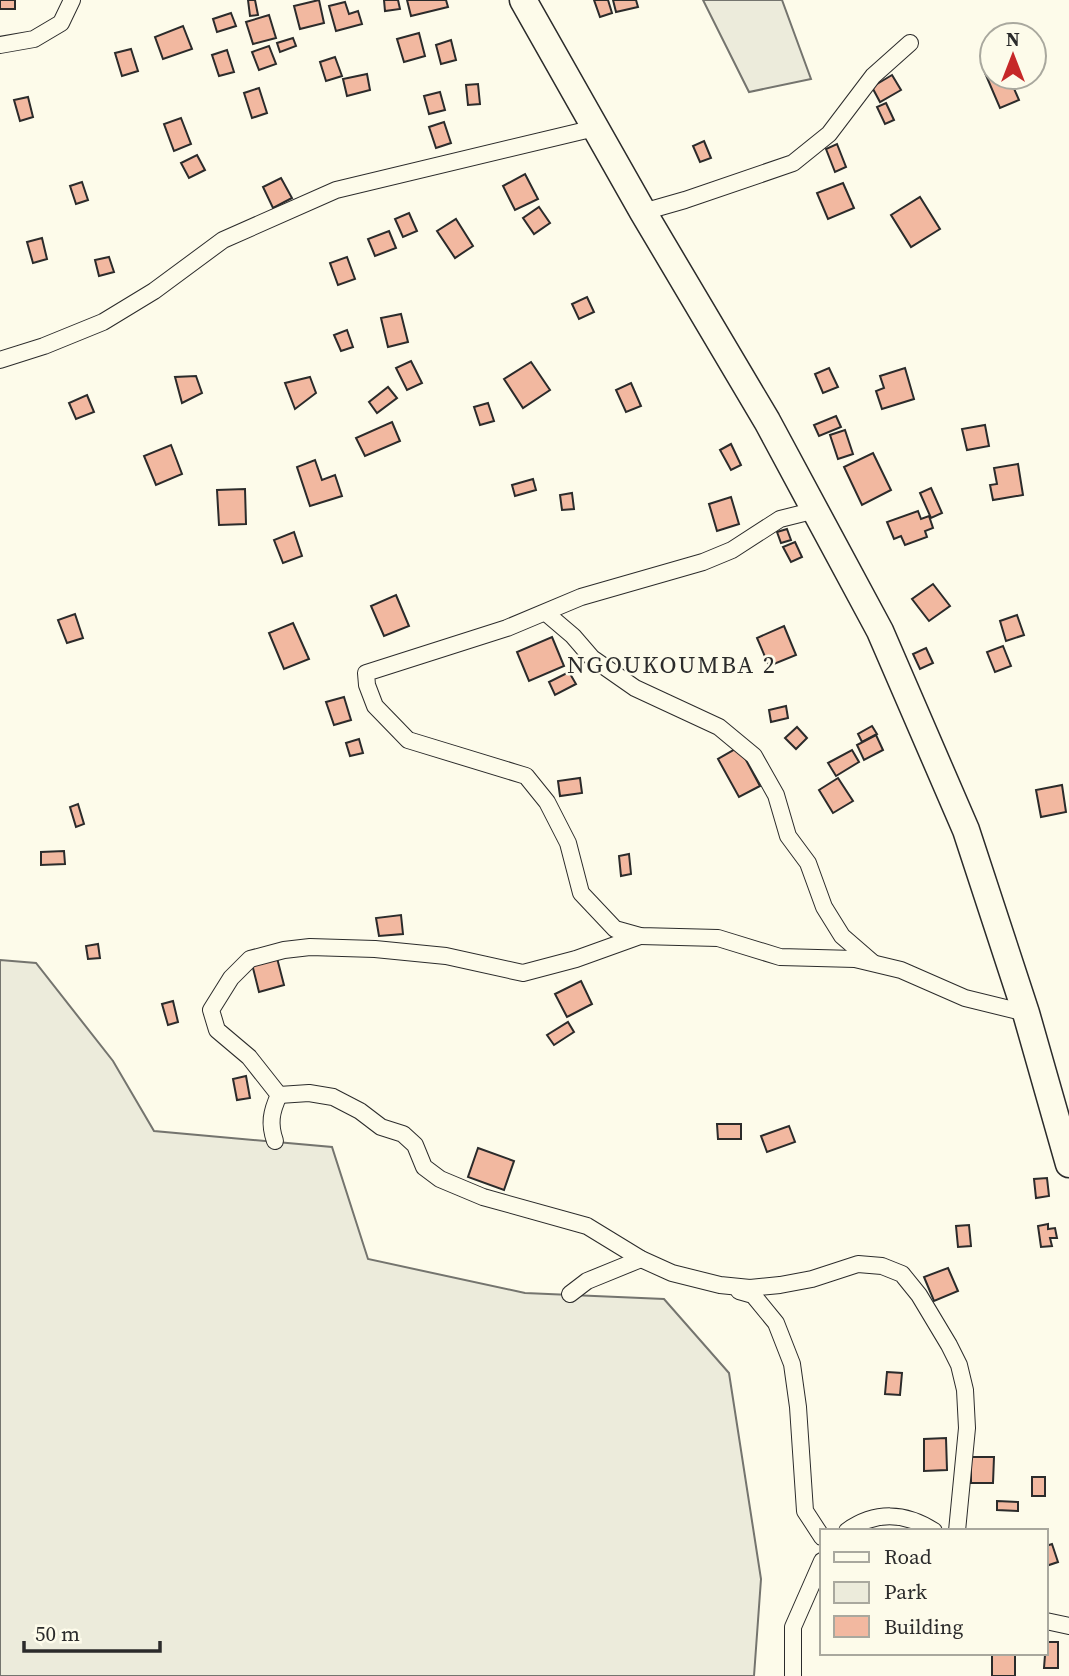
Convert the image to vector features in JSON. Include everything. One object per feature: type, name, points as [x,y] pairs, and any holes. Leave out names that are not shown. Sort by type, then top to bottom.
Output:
[{"type":"main road","points":[[523,0],[643,212],[767,421],[880,631],[966,830],[1026,1013],[1068,1156]]},
{"type":"street","points":[[0,45],[34,39],[61,23],[72,0]]},
{"type":"street","points":[[643,212],[793,163],[829,134],[873,76],[910,43]]},
{"type":"street","points":[[0,360],[44,346],[103,321],[154,290],[223,240],[336,190],[595,128]]},
{"type":"street","points":[[816,510],[780,519],[732,550],[703,562],[618,584],[507,628],[366,673],[367,685],[375,706],[408,740],[526,776],[547,802],[568,843],[581,893],[615,929],[640,936],[718,938],[780,957],[855,959],[901,970],[965,998],[1026,1013]]},
{"type":"street","points":[[546,613],[573,636],[592,658],[635,688],[719,727],[754,756],[776,794],[788,836],[808,863],[824,908],[842,936],[873,964]]},
{"type":"street","points":[[279,1095],[249,1058],[217,1030],[211,1010],[231,978],[250,959],[284,950],[310,947],[375,949],[446,956],[523,973],[576,959],[640,936]]},
{"type":"street","points":[[279,1095],[309,1093],[333,1097],[360,1111],[381,1127],[403,1134],[415,1146],[424,1167],[440,1179],[483,1197],[587,1226],[641,1259],[672,1273],[753,1294],[776,1323],[792,1364],[798,1407],[805,1511],[820,1534]]},
{"type":"street","points":[[275,1141],[271,1130],[271,1111],[279,1095]]},
{"type":"street","points":[[570,1294],[587,1281],[641,1259]]},
{"type":"street","points":[[720,1285],[750,1288],[780,1285],[813,1279],[858,1264],[882,1266],[902,1274],[919,1294],[949,1345],[959,1365],[965,1390],[967,1428],[957,1529]]},
{"type":"street","points":[[850,1529],[859,1522],[880,1515],[902,1517],[929,1529]]},
{"type":"street","points":[[793,1676],[793,1627],[820,1566]]},
{"type":"street","points":[[1048,1621],[1069,1626]]},
{"type":"green space","points":[[703,0],[782,0],[811,79],[749,92]]},
{"type":"green space","points":[[0,960],[36,963],[113,1061],[154,1131],[332,1147],[368,1259],[525,1293],[664,1299],[729,1373],[761,1579],[754,1676],[0,1676]]},
{"type":"building","points":[[0,0],[15,0],[15,9],[0,9]]},
{"type":"building","points":[[248,0],[255,0],[258,15],[250,16]]},
{"type":"building","points":[[319,0],[324,23],[300,29],[294,6]]},
{"type":"building","points":[[384,0],[398,0],[400,9],[385,11]]},
{"type":"building","points":[[407,0],[446,0],[448,7],[411,16]]},
{"type":"building","points":[[594,0],[608,0],[612,13],[600,17]]},
{"type":"building","points":[[613,0],[636,0],[638,7],[616,12]]},
{"type":"building","points":[[345,2],[349,14],[358,11],[362,24],[336,31],[329,6]]},
{"type":"building","points":[[231,13],[236,26],[217,32],[213,19]]},
{"type":"building","points":[[269,15],[276,38],[253,44],[246,22]]},
{"type":"building","points":[[183,26],[192,49],[163,59],[155,37]]},
{"type":"building","points":[[419,33],[425,56],[404,62],[397,39]]},
{"type":"building","points":[[293,38],[296,46],[280,52],[277,43]]},
{"type":"building","points":[[451,40],[456,60],[441,64],[436,45]]},
{"type":"building","points":[[269,46],[276,64],[259,70],[252,52]]},
{"type":"building","points":[[131,49],[138,71],[122,76],[115,53]]},
{"type":"building","points":[[227,50],[234,72],[219,76],[212,55]]},
{"type":"building","points":[[335,57],[342,76],[326,81],[320,62]]},
{"type":"building","points":[[367,74],[370,90],[347,96],[343,79]]},
{"type":"building","points":[[892,75],[901,90],[880,102],[872,87]]},
{"type":"building","points":[[478,84],[480,104],[468,105],[466,85]]},
{"type":"building","points":[[259,88],[267,113],[252,118],[244,93]]},
{"type":"building","points":[[993,91],[1015,91],[1019,100],[1000,108]]},
{"type":"building","points":[[440,92],[445,110],[429,114],[424,96]]},
{"type":"building","points":[[28,97],[33,117],[20,121],[14,100]]},
{"type":"building","points":[[886,103],[894,120],[885,124],[877,107]]},
{"type":"building","points":[[181,118],[191,144],[174,151],[164,124]]},
{"type":"building","points":[[444,122],[451,143],[436,148],[429,127]]},
{"type":"building","points":[[704,141],[711,158],[700,162],[693,146]]},
{"type":"building","points":[[837,144],[846,167],[835,172],[826,149]]},
{"type":"building","points":[[197,155],[205,170],[189,178],[181,163]]},
{"type":"building","points":[[525,174],[538,199],[515,210],[503,186]]},
{"type":"building","points":[[281,178],[292,198],[273,208],[263,187]]},
{"type":"building","points":[[82,182],[88,200],[76,204],[70,186]]},
{"type":"building","points":[[843,183],[854,208],[828,219],[817,193]]},
{"type":"building","points":[[920,197],[940,229],[911,247],[891,215]]},
{"type":"building","points":[[539,207],[550,223],[534,234],[523,218]]},
{"type":"building","points":[[409,213],[417,231],[403,237],[395,219]]},
{"type":"building","points":[[456,219],[473,246],[455,258],[437,231]]},
{"type":"building","points":[[389,231],[396,248],[375,256],[368,239]]},
{"type":"building","points":[[42,238],[47,259],[33,263],[27,242]]},
{"type":"building","points":[[109,257],[114,272],[99,276],[95,260]]},
{"type":"building","points":[[347,257],[355,279],[338,285],[330,263]]},
{"type":"building","points":[[587,297],[594,312],[579,319],[572,304]]},
{"type":"building","points":[[401,314],[408,342],[388,347],[381,318]]},
{"type":"building","points":[[347,330],[353,347],[341,351],[334,335]]},
{"type":"building","points":[[411,361],[422,383],[407,390],[396,368]]},
{"type":"building","points":[[531,362],[550,390],[523,408],[504,379]]},
{"type":"building","points":[[829,368],[838,387],[823,393],[815,374]]},
{"type":"building","points":[[905,368],[914,399],[882,409],[876,391],[884,388],[880,376]]},
{"type":"building","points":[[196,376],[202,393],[182,403],[175,377]]},
{"type":"building","points":[[310,377],[316,393],[295,409],[285,383]]},
{"type":"building","points":[[631,383],[641,406],[626,412],[616,390]]},
{"type":"building","points":[[388,387],[397,398],[377,413],[369,402]]},
{"type":"building","points":[[87,395],[94,412],[76,419],[69,403]]},
{"type":"building","points":[[488,403],[494,421],[480,425],[474,407]]},
{"type":"building","points":[[836,416],[841,427],[819,436],[814,425]]},
{"type":"building","points":[[392,422],[400,441],[365,456],[356,438]]},
{"type":"building","points":[[985,425],[989,446],[967,450],[962,429]]},
{"type":"building","points":[[845,430],[853,454],[838,459],[830,435]]},
{"type":"building","points":[[731,444],[741,465],[731,470],[720,450]]},
{"type":"building","points":[[171,445],[182,474],[156,485],[144,456]]},
{"type":"building","points":[[873,453],[891,490],[862,505],[844,467]]},
{"type":"building","points":[[315,460],[322,480],[335,475],[342,496],[310,506],[297,467]]},
{"type":"building","points":[[1018,464],[1023,495],[993,500],[990,485],[997,484],[994,468]]},
{"type":"building","points":[[533,479],[536,490],[515,496],[512,485]]},
{"type":"building","points":[[931,488],[942,513],[931,518],[920,493]]},
{"type":"building","points":[[245,489],[246,524],[219,525],[217,490]]},
{"type":"building","points":[[572,493],[574,509],[562,510],[560,495]]},
{"type":"building","points":[[731,497],[739,524],[717,531],[709,504]]},
{"type":"building","points":[[918,511],[921,519],[929,516],[933,528],[925,531],[927,537],[905,545],[901,536],[894,539],[887,522]]},
{"type":"building","points":[[787,529],[791,540],[781,543],[777,532]]},
{"type":"building","points":[[294,532],[302,556],[283,563],[274,540]]},
{"type":"building","points":[[795,542],[802,557],[791,562],[783,547]]},
{"type":"building","points":[[933,584],[950,606],[929,621],[912,599]]},
{"type":"building","points":[[396,595],[409,626],[384,636],[371,606]]},
{"type":"building","points":[[75,614],[83,638],[67,643],[58,620]]},
{"type":"building","points":[[1017,615],[1024,635],[1006,641],[1000,621]]},
{"type":"building","points":[[293,623],[309,659],[284,669],[269,633]]},
{"type":"building","points":[[784,626],[796,655],[769,666],[757,638]]},
{"type":"building","points":[[552,637],[564,666],[529,681],[517,652]]},
{"type":"building","points":[[1003,646],[1011,666],[995,672],[987,652]]},
{"type":"building","points":[[926,648],[933,663],[920,669],[913,654]]},
{"type":"building","points":[[569,672],[576,684],[555,695],[549,682]]},
{"type":"building","points":[[344,697],[351,720],[334,725],[326,702]]},
{"type":"building","points":[[786,706],[788,718],[771,722],[769,710]]},
{"type":"building","points":[[872,726],[877,734],[862,742],[858,734]]},
{"type":"building","points":[[797,727],[807,738],[796,749],[785,738]]},
{"type":"building","points":[[876,735],[883,750],[864,760],[857,745]]},
{"type":"building","points":[[359,739],[363,753],[350,756],[346,743]]},
{"type":"building","points":[[739,747],[760,786],[739,797],[718,759]]},
{"type":"building","points":[[852,750],[859,762],[836,776],[828,763]]},
{"type":"building","points":[[580,778],[582,793],[560,796],[558,781]]},
{"type":"building","points":[[838,778],[853,801],[833,813],[819,790]]},
{"type":"building","points":[[1062,785],[1066,812],[1041,817],[1036,790]]},
{"type":"building","points":[[78,804],[84,824],[76,827],[70,807]]},
{"type":"building","points":[[64,851],[65,864],[41,865],[41,852]]},
{"type":"building","points":[[629,854],[631,874],[621,876],[619,856]]},
{"type":"building","points":[[401,915],[403,934],[379,936],[376,918]]},
{"type":"building","points":[[98,944],[100,958],[88,959],[86,946]]},
{"type":"building","points":[[277,958],[284,985],[259,992],[252,964]]},
{"type":"building","points":[[581,981],[592,1004],[567,1017],[555,994]]},
{"type":"building","points":[[173,1001],[178,1022],[168,1025],[162,1004]]},
{"type":"building","points":[[568,1022],[574,1032],[554,1045],[547,1035]]},
{"type":"building","points":[[246,1076],[250,1098],[237,1100],[233,1079]]},
{"type":"building","points":[[717,1124],[741,1124],[741,1139],[718,1139]]},
{"type":"building","points":[[789,1126],[795,1142],[767,1152],[761,1136]]},
{"type":"building","points":[[478,1148],[514,1161],[504,1190],[468,1177]]},
{"type":"building","points":[[1047,1178],[1049,1196],[1036,1198],[1034,1179]]},
{"type":"building","points":[[1048,1224],[1048,1229],[1055,1228],[1057,1238],[1050,1238],[1052,1246],[1041,1247],[1038,1226]]},
{"type":"building","points":[[969,1225],[971,1246],[958,1247],[956,1226]]},
{"type":"building","points":[[948,1268],[958,1291],[934,1301],[924,1277]]},
{"type":"building","points":[[887,1372],[902,1373],[900,1395],[885,1394]]},
{"type":"building","points":[[946,1438],[947,1470],[924,1471],[924,1439]]},
{"type":"building","points":[[971,1457],[994,1457],[993,1483],[971,1483]]},
{"type":"building","points":[[1032,1477],[1045,1477],[1045,1496],[1032,1496]]},
{"type":"building","points":[[997,1501],[1018,1502],[1018,1511],[997,1510]]},
{"type":"building","points":[[1052,1544],[1058,1562],[1048,1565],[1048,1545]]},
{"type":"building","points":[[1048,1642],[1058,1642],[1058,1668],[1044,1668]]},
{"type":"building","points":[[992,1655],[1015,1655],[1015,1676],[992,1676]]},
{"type":"district","name":"NGOUKOUMBA 2","points":[[672,665]]}]
